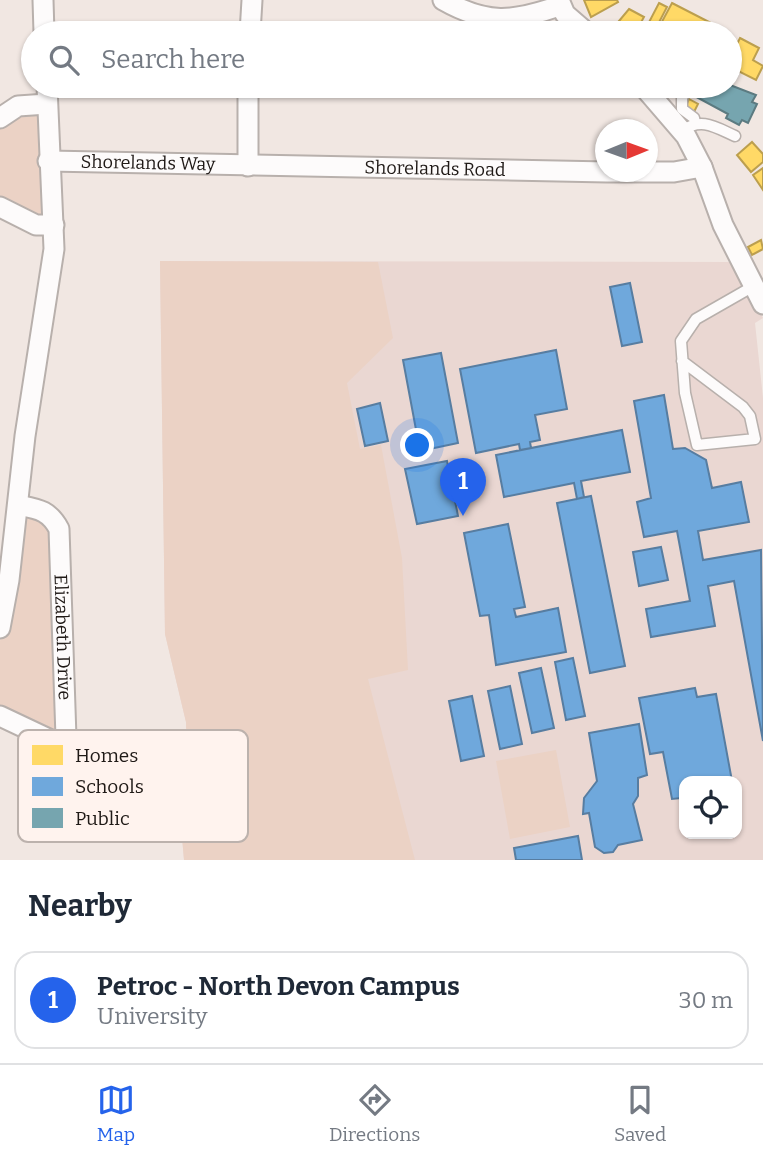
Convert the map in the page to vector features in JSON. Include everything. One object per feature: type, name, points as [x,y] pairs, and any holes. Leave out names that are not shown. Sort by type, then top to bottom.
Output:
[{"type":"street","points":[[43,0],[44,21]]},
{"type":"street","points":[[251,21],[252,0]]},
{"type":"street","points":[[443,0],[475,16],[504,21],[559,3],[576,21]]},
{"type":"street","points":[[0,118],[18,106],[39,98]]},
{"type":"street","points":[[0,628],[9,580],[54,249],[47,98]]},
{"type":"street","points":[[248,98],[248,166]]},
{"type":"street","points":[[657,98],[688,127],[723,225],[752,287],[763,304]]},
{"type":"street","name":"Shorelands Way","points":[[48,162],[248,166]]},
{"type":"street","name":"Shorelands Road","points":[[248,166],[647,172],[702,167]]},
{"type":"street","points":[[0,207],[36,225],[54,225]]},
{"type":"street","name":"Elizabeth Drive","points":[[18,505],[43,510],[53,517],[59,529],[65,730]]},
{"type":"street","points":[[0,716],[30,730]]},
{"type":"lane","points":[[682,98],[682,109],[694,118],[688,127]]},
{"type":"lane","points":[[688,127],[710,124],[735,136]]},
{"type":"lane","points":[[682,361],[743,407],[750,416],[755,439],[698,445],[687,404],[682,361],[681,341],[696,319],[752,287]]},
{"type":"shaded area","points":[[42,109],[47,218],[36,219],[0,200],[0,126],[18,113]]},
{"type":"shaded area","points":[[160,261],[730,262],[763,318],[755,323],[763,398],[763,860],[184,860],[182,842],[248,842],[248,730],[186,730],[165,634]]},
{"type":"shaded area","points":[[160,261],[378,262],[393,338],[347,383],[360,449],[381,445],[402,558],[408,670],[368,679],[415,860],[184,860],[182,842],[248,842],[248,730],[186,730],[165,634]]},
{"type":"shaded area","points":[[25,514],[41,517],[52,529],[58,730],[49,730],[0,708],[0,641]]},
{"type":"shaded area","points":[[556,750],[570,827],[510,839],[496,761]]},
{"type":"building: Homes","points":[[584,0],[617,0],[618,2],[591,17]]},
{"type":"building: Homes","points":[[659,3],[667,7],[660,21],[650,21]]},
{"type":"building: Homes","points":[[672,3],[707,21],[662,21]]},
{"type":"building: Homes","points":[[629,9],[644,17],[642,21],[619,21]]},
{"type":"building: Homes","points":[[742,39],[759,48],[753,60],[763,66],[756,80],[742,73]]},
{"type":"building: Homes","points":[[689,99],[698,104],[694,112],[685,108]]},
{"type":"building: Homes","points":[[752,142],[763,154],[763,162],[751,172],[737,155]]},
{"type":"building: Homes","points":[[763,168],[763,190],[753,175]]},
{"type":"building: Homes","points":[[761,240],[763,249],[752,255],[748,247]]},
{"type":"building: Schools","points":[[630,283],[642,342],[622,346],[610,287]]},
{"type":"building: Schools","points":[[556,350],[567,409],[535,415],[540,440],[530,442],[531,448],[520,450],[519,444],[476,453],[460,369]]},
{"type":"building: Schools","points":[[441,353],[458,443],[420,451],[403,360]]},
{"type":"building: Schools","points":[[664,395],[673,449],[685,448],[706,460],[712,488],[741,482],[749,522],[698,531],[703,560],[761,550],[763,741],[734,581],[708,586],[715,626],[651,637],[646,609],[690,601],[677,531],[644,537],[637,502],[651,498],[634,401]]},
{"type":"building: Schools","points":[[380,403],[388,441],[365,446],[357,409]]},
{"type":"building: Schools","points":[[622,430],[630,472],[581,481],[584,497],[577,499],[574,483],[504,497],[496,455]]},
{"type":"building: Schools","points":[[447,461],[458,516],[417,524],[405,469]]},
{"type":"building: Schools","points":[[591,496],[625,666],[590,673],[557,503]]},
{"type":"building: Schools","points":[[508,524],[525,607],[514,609],[516,617],[558,608],[566,652],[496,665],[489,615],[480,616],[464,533]]},
{"type":"building: Schools","points":[[661,547],[668,580],[639,586],[633,552]]},
{"type":"building: Schools","points":[[573,658],[585,716],[566,720],[555,662]]},
{"type":"building: Schools","points":[[541,668],[554,728],[532,733],[519,673]]},
{"type":"building: Schools","points":[[510,686],[522,744],[500,749],[488,691]]},
{"type":"building: Schools","points":[[695,688],[697,697],[716,694],[731,776],[679,776],[679,798],[672,799],[663,752],[650,754],[639,698]]},
{"type":"building: Schools","points":[[472,696],[484,756],[461,761],[449,701]]},
{"type":"building: Schools","points":[[639,724],[647,775],[638,778],[638,796],[633,804],[642,840],[618,845],[613,852],[604,853],[595,847],[589,813],[583,814],[584,798],[597,781],[589,733]]},
{"type":"building: Schools","points":[[578,836],[582,860],[516,860],[514,848]]},
{"type":"building: Public","points":[[742,90],[756,95],[752,102],[757,104],[748,123],[742,120],[739,125],[726,118],[728,114],[698,98],[742,98]]},
{"type":"place","name":"Petroc - North Devon Campus","points":[[463,516]]}]
